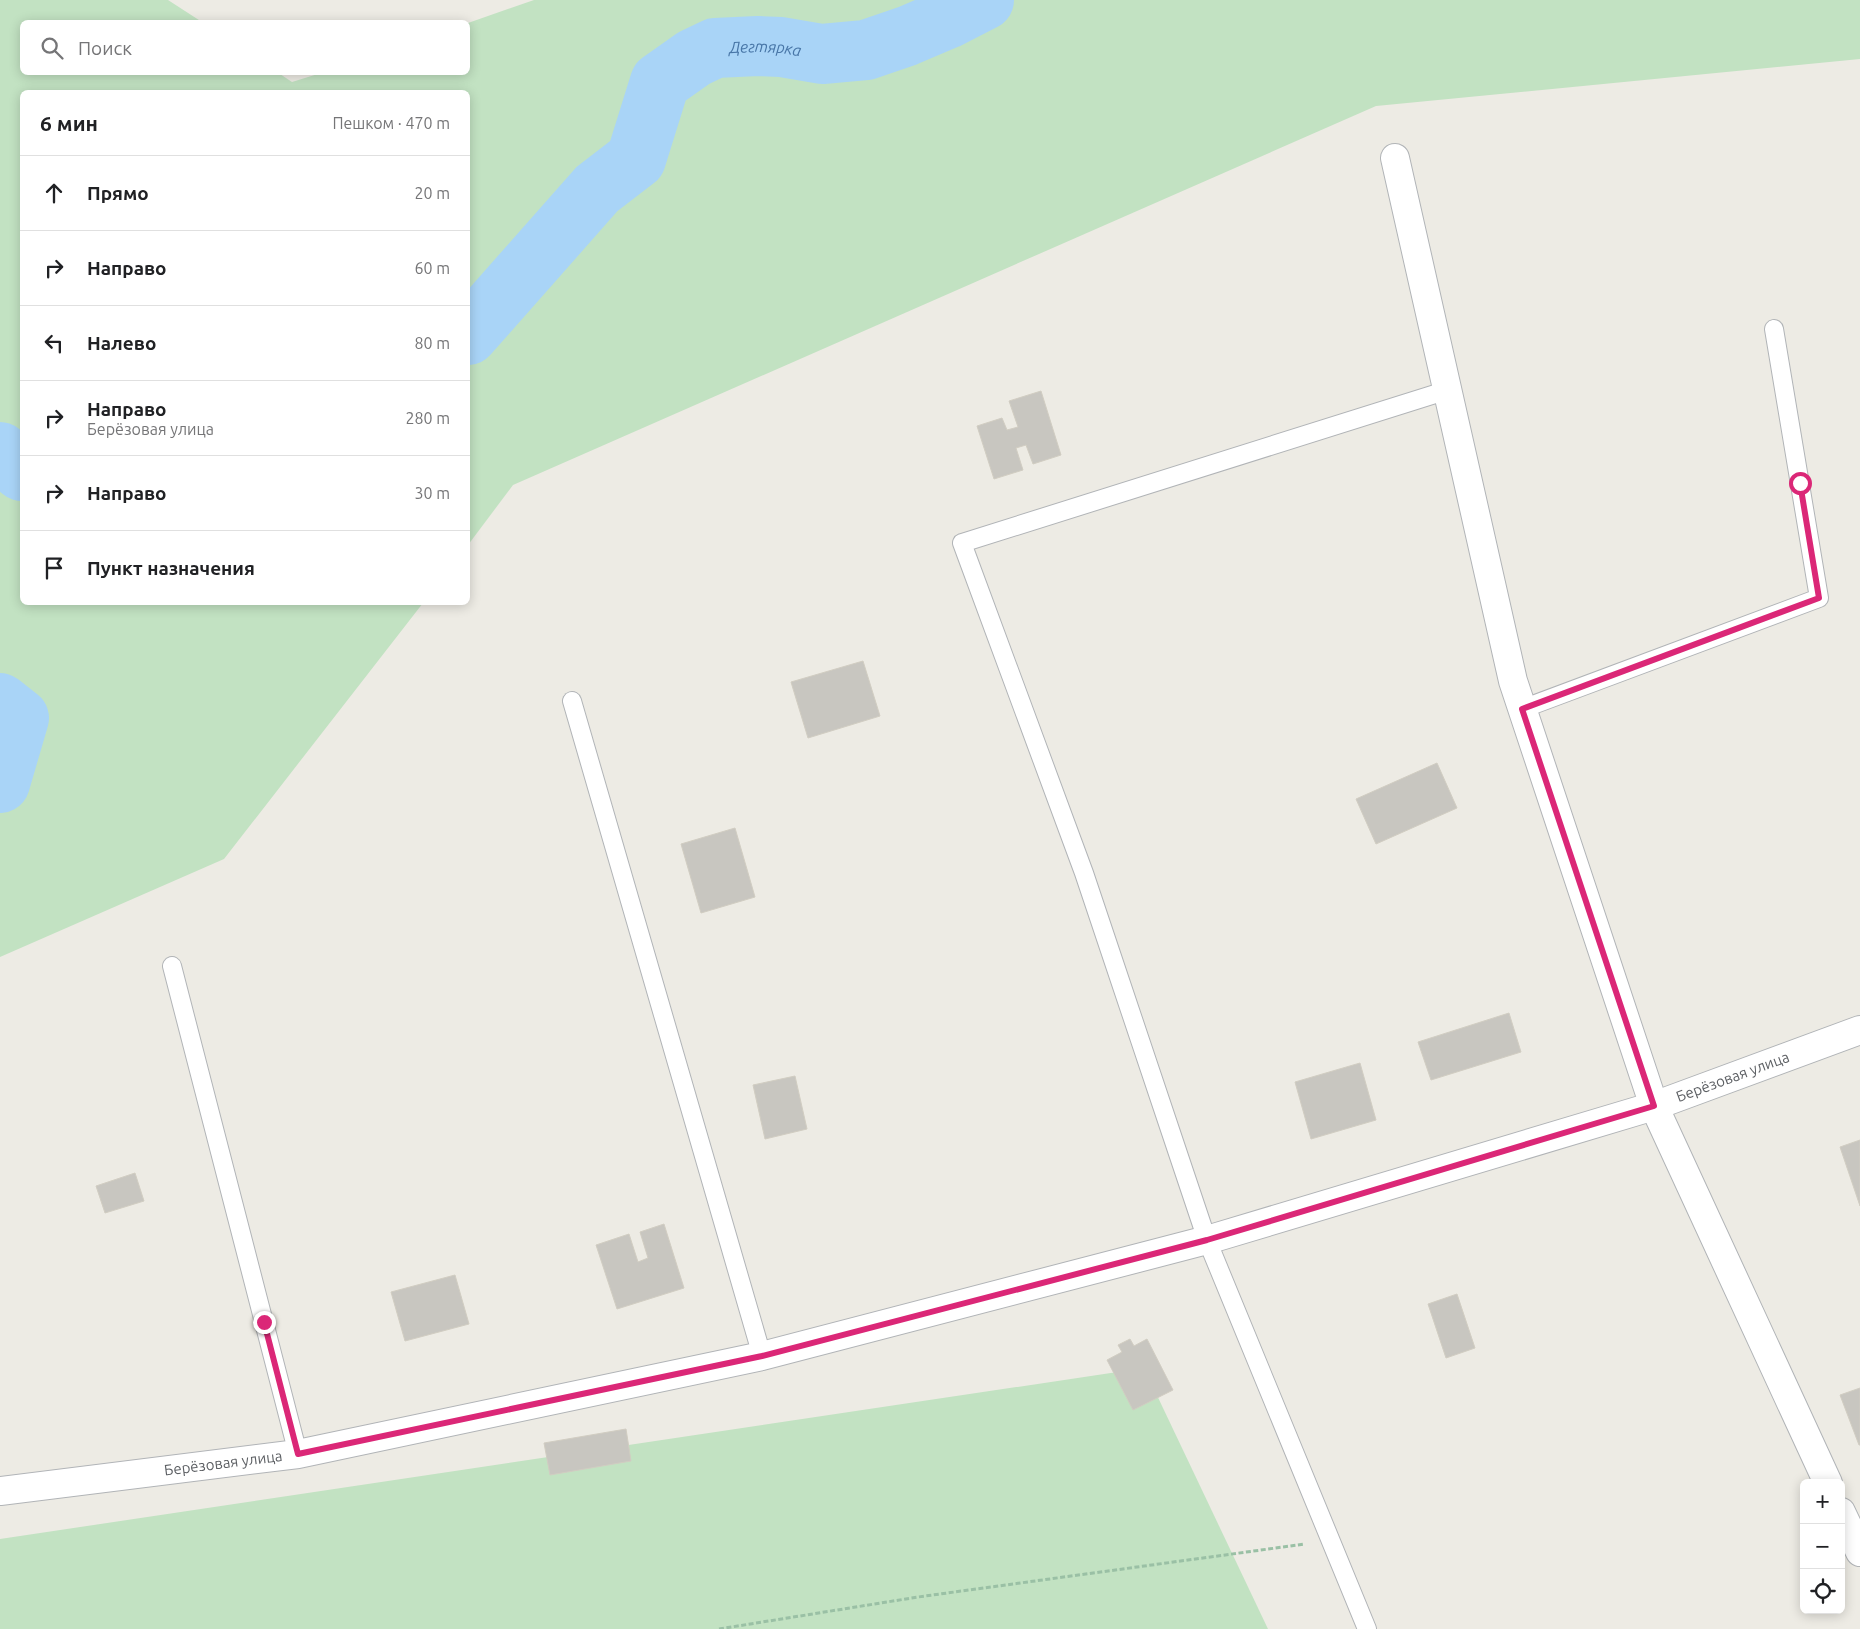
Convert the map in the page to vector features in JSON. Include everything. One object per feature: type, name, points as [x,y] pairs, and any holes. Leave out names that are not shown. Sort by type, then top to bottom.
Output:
[{"type":"street","points":[[1395,158],[1513,681],[1522,709],[1654,1106],[1826,1479]]},
{"type":"street","name":"Берёзовая улица","points":[[0,1491],[298,1454],[762,1356],[1207,1240],[1654,1106],[1860,1030]]},
{"type":"street","points":[[1845,1520],[1859,1548]]},
{"type":"lane","points":[[1522,709],[1819,598],[1774,329]]},
{"type":"lane","points":[[1367,1629],[1207,1240],[1084,873],[962,543],[1448,390]]},
{"type":"lane","points":[[572,700],[762,1356]]},
{"type":"lane","points":[[172,966],[298,1454]]},
{"type":"path","points":[[719,1629],[918,1597],[1331,1540]]},
{"type":"green space","points":[[0,0],[168,0],[199,20],[20,20],[20,75],[282,75],[292,82],[315,75],[470,75],[470,22],[534,0],[1860,0],[1860,59],[1376,106],[513,485],[470,542],[470,90],[20,90],[20,605],[421,605],[224,859],[0,957]]},
{"type":"green space","points":[[1144,1368],[1268,1629],[0,1629],[0,1539]]},
{"type":"building","points":[[1041,391],[1061,455],[1033,464],[1026,445],[1016,448],[1023,470],[994,479],[977,426],[1002,418],[1007,430],[1018,427],[1009,401]]},
{"type":"building","points":[[863,661],[880,716],[808,738],[791,682]]},
{"type":"building","points":[[1437,763],[1457,808],[1376,844],[1356,799]]},
{"type":"building","points":[[735,828],[755,897],[701,913],[681,844]]},
{"type":"building","points":[[1509,1013],[1521,1052],[1431,1080],[1418,1042]]},
{"type":"building","points":[[1360,1063],[1376,1120],[1311,1139],[1295,1082]]},
{"type":"building","points":[[795,1076],[807,1129],[765,1139],[753,1085]]},
{"type":"building","points":[[1860,1140],[1860,1206],[1840,1147]]},
{"type":"building","points":[[135,1173],[144,1201],[105,1213],[96,1186]]},
{"type":"building","points":[[664,1224],[684,1288],[617,1309],[596,1245],[629,1234],[638,1262],[648,1258],[640,1232]]},
{"type":"building","points":[[455,1275],[469,1324],[405,1341],[391,1292]]},
{"type":"building","points":[[1457,1294],[1475,1348],[1446,1358],[1428,1304]]},
{"type":"building","points":[[1130,1339],[1134,1346],[1147,1339],[1173,1390],[1133,1410],[1107,1360],[1122,1352],[1118,1345]]},
{"type":"building","points":[[1860,1388],[1860,1445],[1859,1445],[1840,1395]]},
{"type":"building","points":[[626,1429],[631,1461],[550,1475],[544,1443]]},
{"type":"waterway","name":"Дегтярка","points":[[470,333],[597,189],[636,159],[660,82],[694,58],[715,48],[781,47],[822,54],[866,50],[907,36],[947,19],[984,0]]},
{"type":"waterway","name":"Дегтярка","points":[[0,452],[20,469]]},
{"type":"waterway","name":"Дегтярка","points":[[0,703],[19,718],[0,783]]},
{"type":"route","points":[[264,1322],[298,1454],[762,1356],[1207,1240],[1654,1106],[1522,709],[1819,598],[1800,483]]}]
